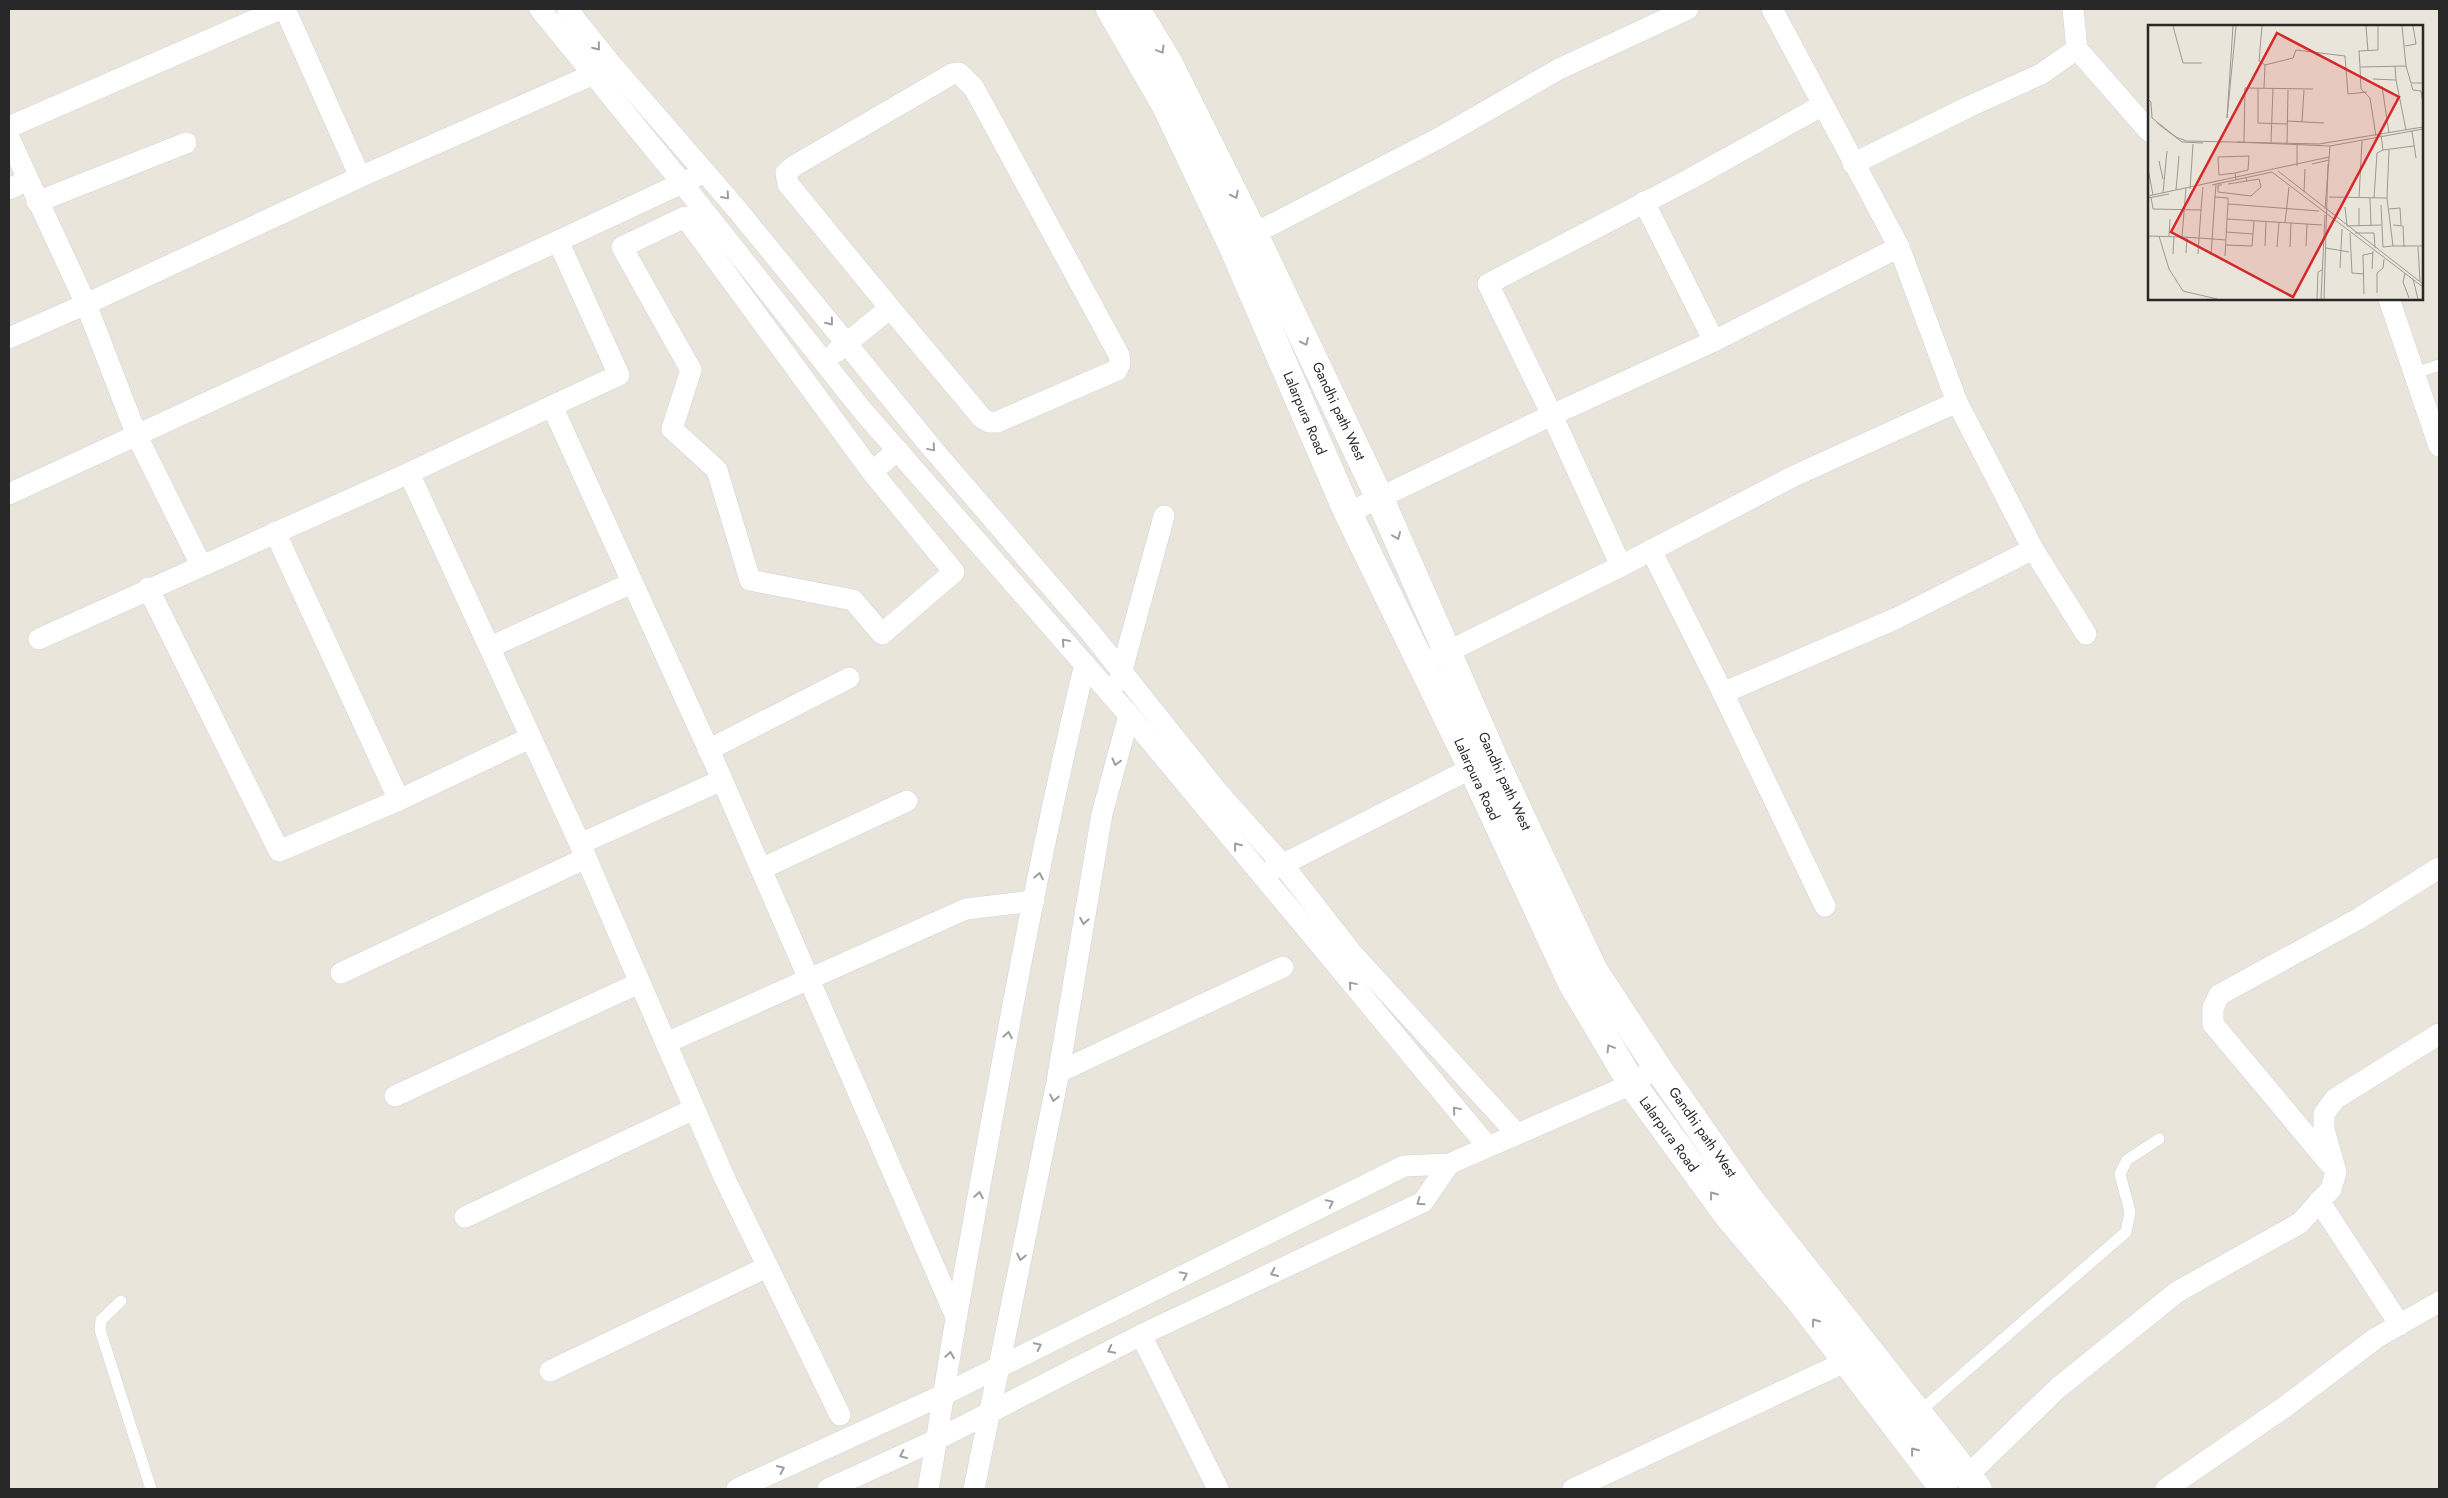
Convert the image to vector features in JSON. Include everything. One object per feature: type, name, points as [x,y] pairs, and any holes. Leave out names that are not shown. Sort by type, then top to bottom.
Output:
[{"type":"street","points":[[9,127],[280,9]]},
{"type":"street","points":[[286,9],[360,177]]},
{"type":"street","points":[[540,9],[891,443],[1115,698],[1488,1147]]},
{"type":"street","points":[[567,9],[611,64],[705,172],[1122,671],[1217,792],[1283,865],[1351,952],[1517,1134]]},
{"type":"street","name":"Lalarpura Road","points":[[1110,9],[1243,240],[1348,513],[1423,664],[1572,983],[1632,1084],[1729,1217],[1802,1303],[1845,1362],[1944,1489]]},
{"type":"street","name":"Gandhi path West","points":[[1136,9],[1168,62],[1243,240],[1380,499],[1499,770],[1594,972],[1657,1067],[1747,1196],[1973,1482]]},
{"type":"street","points":[[1243,240],[1441,136],[1559,69],[1688,9]]},
{"type":"street","points":[[1772,9],[1853,164],[1899,247],[1957,402],[2033,549],[2086,634]]},
{"type":"street","points":[[2073,9],[2078,49],[2148,130]]},
{"type":"street","points":[[1853,164],[1968,107],[2041,74],[2078,49]]},
{"type":"street","points":[[9,338],[360,177],[594,74]]},
{"type":"street","points":[[952,74],[959,74],[974,88],[1119,355],[1120,362],[1117,370],[1082,387],[997,422],[989,422],[982,418],[890,308],[788,184],[786,173],[794,166],[952,74]]},
{"type":"street","points":[[1621,566],[1552,414],[1488,284],[1823,105]]},
{"type":"street","points":[[9,138],[37,202],[86,304],[136,436],[201,565]]},
{"type":"street","points":[[37,202],[186,143]]},
{"type":"street","points":[[9,494],[683,184],[705,172]]},
{"type":"street","points":[[9,189],[28,180]]},
{"type":"street","points":[[1644,202],[1714,340]]},
{"type":"street","points":[[685,217],[872,472],[954,572],[882,634],[853,600],[750,580],[717,470],[672,429],[691,370],[622,247],[685,217]]},
{"type":"street","points":[[39,639],[148,588],[409,473],[619,375],[558,241]]},
{"type":"street","points":[[1348,513],[1552,414],[1714,340],[1899,247]]},
{"type":"street","points":[[2389,300],[2439,446]]},
{"type":"street","points":[[824,362],[890,308]]},
{"type":"street","points":[[1423,664],[1621,566],[1794,476],[1957,402]]},
{"type":"street","points":[[552,406],[722,780],[956,1317]]},
{"type":"street","points":[[872,472],[907,416]]},
{"type":"street","points":[[409,473],[583,851],[694,1109],[840,1415]]},
{"type":"street","points":[[1115,698],[1164,516]]},
{"type":"street","points":[[275,532],[399,800]]},
{"type":"street","points":[[989,555],[1008,536]]},
{"type":"street","points":[[1723,693],[1897,618],[2033,549]]},
{"type":"street","points":[[1651,550],[1723,693],[1825,906]]},
{"type":"street","points":[[490,647],[632,583]]},
{"type":"street","points":[[148,588],[279,851],[399,800],[530,738]]},
{"type":"street","points":[[928,1489],[938,1439],[956,1317],[1034,901],[1064,752],[1085,664]]},
{"type":"street","points":[[708,750],[849,678]]},
{"type":"street","points":[[974,1489],[1059,1072],[1102,814],[1129,715]]},
{"type":"street","points":[[1261,875],[1472,768]]},
{"type":"street","points":[[342,973],[722,780]]},
{"type":"street","points":[[761,869],[907,801]]},
{"type":"street","points":[[2336,1172],[2213,1024],[2213,1008],[2219,995],[2358,919],[2439,868]]},
{"type":"street","points":[[666,1043],[966,909],[1034,901]]},
{"type":"street","points":[[1059,1072],[1283,967]]},
{"type":"street","points":[[396,1096],[639,983]]},
{"type":"street","points":[[1973,1482],[2058,1388],[2177,1292],[2300,1223],[2332,1189],[2336,1172],[2324,1130],[2324,1114],[2335,1099],[2439,1034]]},
{"type":"street","points":[[737,1489],[944,1394],[1404,1166],[1449,1164],[1632,1084],[1657,1067]]},
{"type":"street","points":[[465,1217],[694,1109]]},
{"type":"street","points":[[828,1489],[938,1439],[1141,1335],[1423,1202],[1449,1164]]},
{"type":"street","points":[[2319,1201],[2400,1325]]},
{"type":"street","points":[[550,1371],[768,1267]]},
{"type":"street","points":[[2166,1489],[2286,1406],[2376,1338],[2439,1302]]},
{"type":"street","points":[[1141,1335],[1218,1489]]},
{"type":"street","points":[[1573,1489],[1845,1362]]},
{"type":"lane","points":[[2413,374],[2439,365]]},
{"type":"lane","points":[[1918,1413],[2126,1232],[2130,1212],[2120,1174],[2127,1160],[2159,1139]]},
{"type":"lane","points":[[121,1301],[101,1320],[100,1330],[152,1489]]}]
